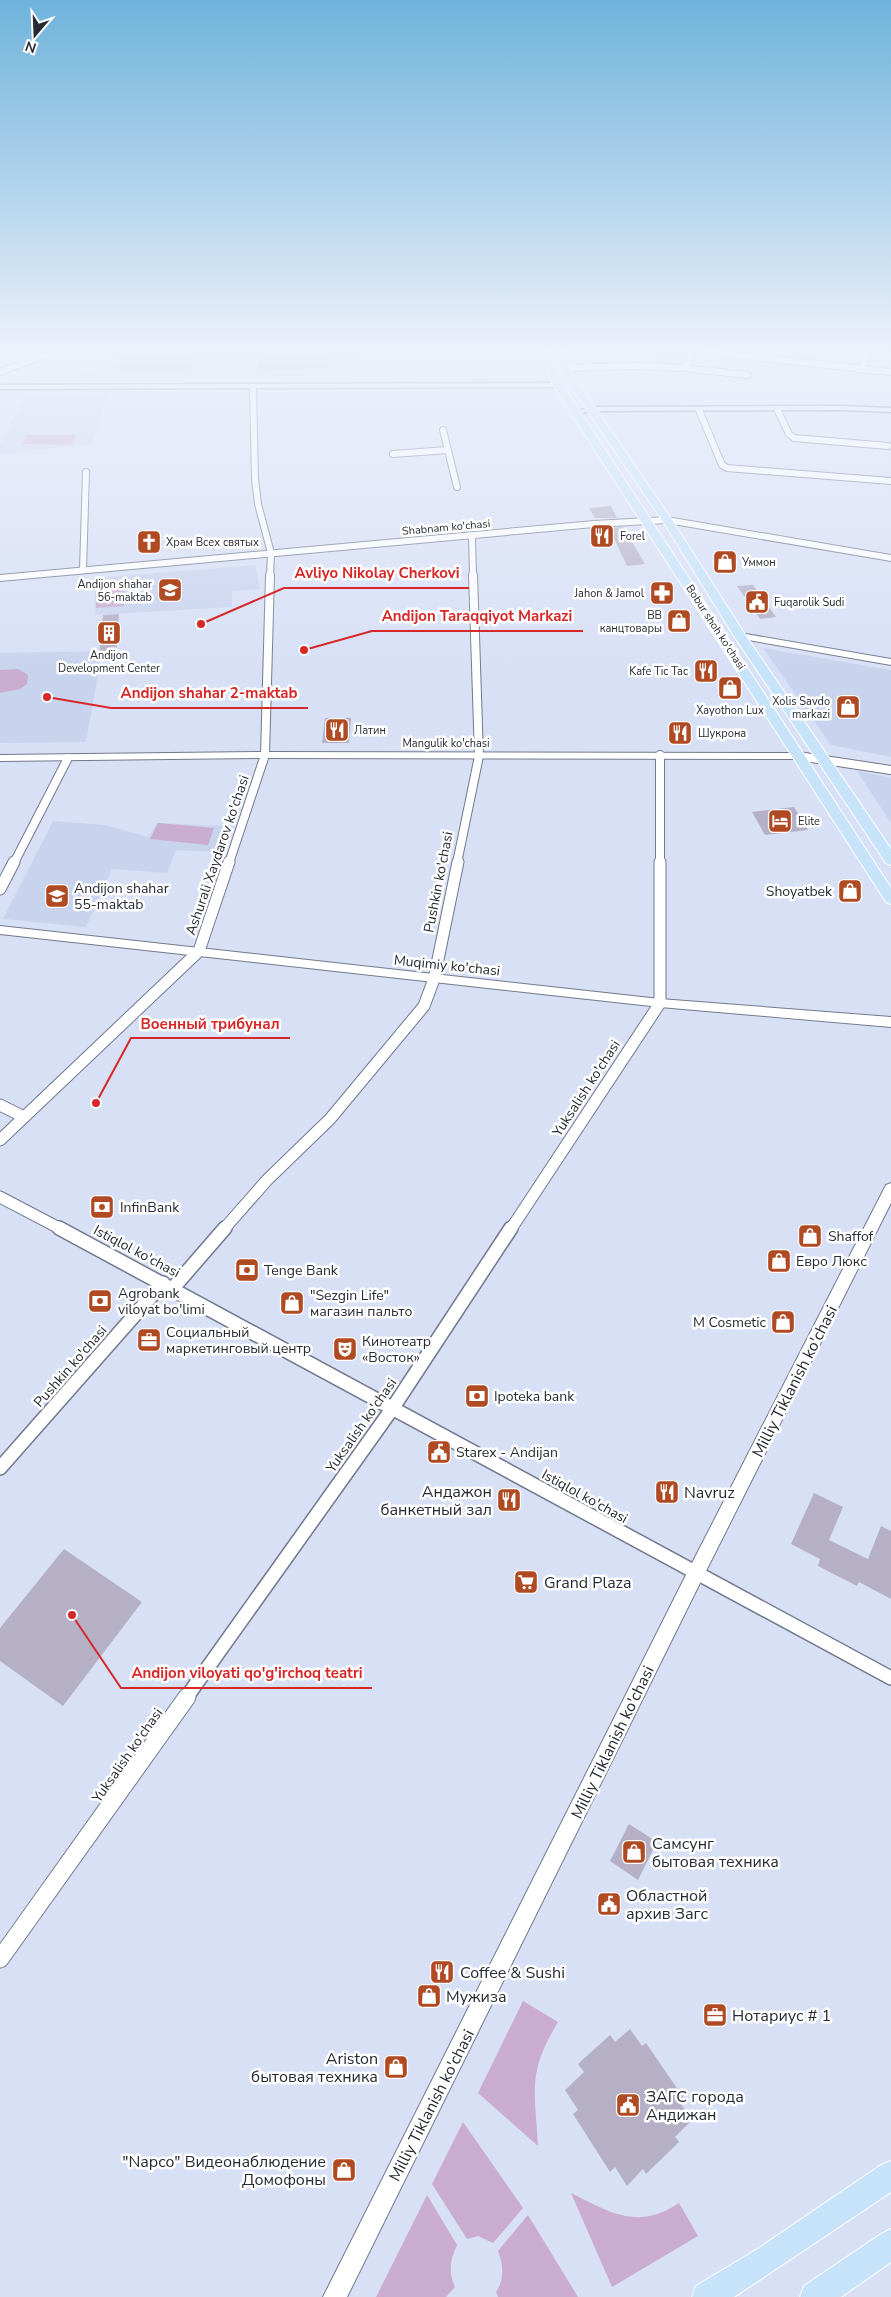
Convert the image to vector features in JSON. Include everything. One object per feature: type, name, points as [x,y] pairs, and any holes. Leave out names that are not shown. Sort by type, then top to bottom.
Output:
[{"type":"main road","name":"Bobur shoh ko'chasi","points":[[607,458],[891,900]]},
{"type":"main road","name":"Bobur shoh ko'chasi","points":[[625,458],[740,636],[891,860]]},
{"type":"main road","points":[[707,2297],[769,2258],[891,2175]]},
{"type":"main road","points":[[815,2297],[891,2244]]},
{"type":"street","name":"Ashurali Xaydarov ko'chasi","points":[[0,1140],[199,951],[265,755],[271,553],[258,504],[255,458]]},
{"type":"street","points":[[449,458],[457,487]]},
{"type":"street","points":[[719,458],[722,465],[727,468],[891,481]]},
{"type":"street","points":[[83,570],[86,472]]},
{"type":"street","name":"Shabnam ko'chasi","points":[[0,578],[667,520],[891,558]]},
{"type":"street","name":"Pushkin ko'chasi","points":[[0,1468],[267,1180],[330,1119],[424,1006],[434,979],[479,756],[472,536]]},
{"type":"street","points":[[740,636],[891,662]]},
{"type":"street","name":"Mangulik ko'chasi","points":[[0,758],[265,755],[798,756],[822,758],[891,770]]},
{"type":"street","points":[[660,755],[660,1003]]},
{"type":"street","points":[[0,889],[68,758]]},
{"type":"street","name":"Muqimiy ko'chasi","points":[[0,930],[660,1003],[891,1022]]},
{"type":"street","name":"Yuksalish ko'chasi","points":[[0,1959],[392,1408],[660,1003]]},
{"type":"street","points":[[0,1105],[24,1117]]},
{"type":"street","name":"Milliy Tiklanish ko'chasi","points":[[335,2297],[695,1575],[891,1189]]},
{"type":"street","name":"Istiqlol ko'chasi","points":[[0,1197],[168,1285],[695,1575],[891,1678]]},
{"type":"shaded area","name":"Andijon shahar 56-maktab","points":[[255,565],[260,589],[232,591],[232,607],[95,615],[95,578]]},
{"type":"shaded area","points":[[123,581],[124,606],[96,608],[96,583]]},
{"type":"shaded area","name":"Xolis Savdo markazi","points":[[763,648],[891,670],[891,757],[831,745]]},
{"type":"shaded area","points":[[102,651],[86,742],[0,743],[0,653]]},
{"type":"shaded area","points":[[18,669],[28,675],[27,684],[20,689],[0,693],[0,670]]},
{"type":"shaded area","points":[[857,771],[891,778],[891,823]]},
{"type":"shaded area","name":"Andijon shahar 55-maktab","points":[[53,821],[105,825],[148,837],[157,823],[225,826],[215,852],[176,850],[167,873],[112,869],[86,927],[3,919]]},
{"type":"shaded area","points":[[158,823],[214,828],[208,845],[150,839]]},
{"type":"shaded area","points":[[523,2001],[558,2022],[541,2055],[537,2069],[535,2096],[538,2146],[478,2093]]},
{"type":"shaded area","points":[[463,2122],[523,2208],[493,2243],[478,2236],[467,2239],[432,2184]]},
{"type":"shaded area","points":[[571,2193],[598,2207],[624,2216],[650,2216],[679,2203],[698,2236],[612,2287]]},
{"type":"shaded area","points":[[427,2195],[457,2245],[451,2266],[451,2276],[455,2287],[446,2297],[376,2297]]},
{"type":"shaded area","points":[[528,2215],[578,2297],[498,2297],[496,2292],[501,2282],[502,2272],[498,2251]]},
{"type":"building","points":[[611,506],[617,518],[595,518],[589,508]]},
{"type":"building","points":[[623,527],[645,564],[627,566],[609,528]]},
{"type":"building","name":"Fuqarolik Sudi","points":[[753,585],[776,617],[760,619],[737,586]]},
{"type":"building","name":"Andijon Development Center","points":[[119,614],[116,654],[99,655],[103,615]]},
{"type":"building","name":"Латин","points":[[325,718],[351,718],[349,743],[322,743]]},
{"type":"building","name":"Elite","points":[[794,807],[808,830],[765,835],[752,812]]},
{"type":"building","points":[[814,1493],[843,1507],[829,1540],[868,1559],[881,1526],[891,1531],[891,1599],[859,1582],[857,1586],[818,1566],[820,1559],[791,1544]]},
{"type":"building","points":[[64,1549],[142,1602],[63,1706],[0,1661],[0,1628]]},
{"type":"building","name":"Самсунг бытовая техника","points":[[629,1824],[657,1842],[638,1880],[610,1861]]},
{"type":"building","name":"ЗАГС города Андижан","points":[[630,2029],[642,2046],[646,2043],[683,2097],[679,2101],[692,2120],[675,2137],[679,2142],[646,2174],[643,2169],[627,2186],[615,2167],[610,2172],[573,2114],[578,2110],[565,2090],[584,2072],[578,2064],[610,2035],[615,2042]]},
{"type":"place","name":"Forel","points":[[602,536]]},
{"type":"place","name":"Храм Всех святых","points":[[149,542]]},
{"type":"place","name":"Уммон","points":[[725,562]]},
{"type":"place","name":"Andijon shahar 56-maktab","points":[[170,590]]},
{"type":"place","name":"Jahon & Jamol","points":[[662,593]]},
{"type":"place","name":"Fuqarolik Sudi","points":[[757,602]]},
{"type":"place","name":"BB канцтовары","points":[[679,621]]},
{"type":"place","name":"Avliyo Nikolay Cherkovi","points":[[201,624]]},
{"type":"place","name":"Andijon Development Center","points":[[109,633]]},
{"type":"place","name":"Andijon Taraqqiyot Markazi","points":[[304,650]]},
{"type":"place","name":"Kafe Tic Tac","points":[[706,671]]},
{"type":"place","name":"Xayothon Lux","points":[[730,688]]},
{"type":"place","name":"Andijon shahar 2-maktab","points":[[47,697]]},
{"type":"place","name":"Xolis Savdo markazi","points":[[848,707]]},
{"type":"place","name":"Латин","points":[[337,730]]},
{"type":"place","name":"Шукрона","points":[[680,733]]},
{"type":"place","name":"Elite","points":[[780,821]]},
{"type":"place","name":"Shoyatbek","points":[[850,891]]},
{"type":"place","name":"Andijon shahar 55-maktab","points":[[57,896]]},
{"type":"place","name":"Военный трибунал","points":[[96,1103]]},
{"type":"place","name":"InfinBank","points":[[102,1207]]},
{"type":"place","name":"Shaffof","points":[[810,1236]]},
{"type":"place","name":"Евро Люкс","points":[[779,1261]]},
{"type":"place","name":"Tenge Bank","points":[[247,1270]]},
{"type":"place","name":"Agrobank viloyat bo'limi","points":[[100,1301]]},
{"type":"place","name":"\"Sezgin Life\" магазин пальто","points":[[292,1303]]},
{"type":"place","name":"M Cosmetic","points":[[783,1322]]},
{"type":"place","name":"Социальный маркетинговый центр","points":[[149,1340]]},
{"type":"place","name":"Кинотеатр «Восток»","points":[[345,1349]]},
{"type":"place","name":"Ipoteka bank","points":[[477,1396]]},
{"type":"place","name":"Starex - Andijan","points":[[439,1452]]},
{"type":"place","name":"Navruz","points":[[667,1492]]},
{"type":"place","name":"Андажон банкетный зал","points":[[509,1500]]},
{"type":"place","name":"Grand Plaza","points":[[526,1582]]},
{"type":"place","name":"Andijon viloyati qo'g'irchoq teatri","points":[[72,1615]]},
{"type":"place","name":"Самсунг бытовая техника","points":[[634,1852]]},
{"type":"place","name":"Областной архив Загс","points":[[609,1904]]},
{"type":"place","name":"Coffee & Sushi","points":[[442,1972]]},
{"type":"place","name":"Мужиза","points":[[429,1996]]},
{"type":"place","name":"Нотариус # 1","points":[[715,2015]]},
{"type":"place","name":"Ariston бытовая техника","points":[[396,2067]]},
{"type":"place","name":"ЗАГС города Андижан","points":[[628,2105]]},
{"type":"place","name":"\"Napco\" Видеонаблюдение Домофоны","points":[[344,2170]]}]
